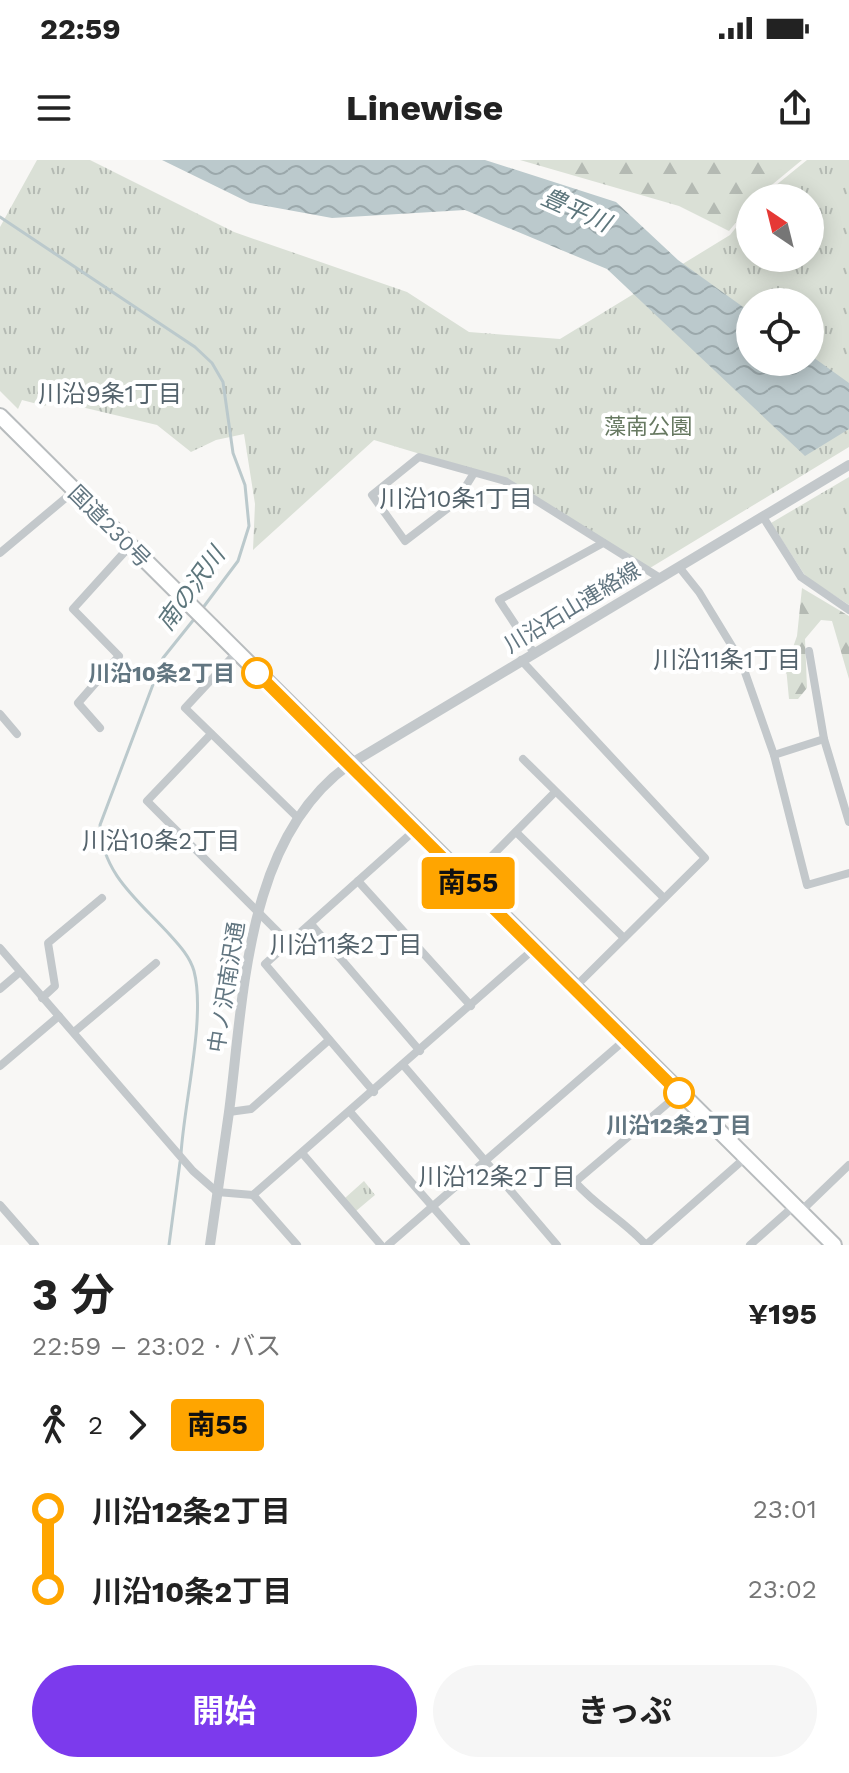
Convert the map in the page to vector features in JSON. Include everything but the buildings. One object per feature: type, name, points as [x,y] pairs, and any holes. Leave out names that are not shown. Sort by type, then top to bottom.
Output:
[{"type":"highway","name":"国道230号","points":[[0,416],[834,1245]]},
{"type":"street","points":[[474,473],[456,502],[405,541],[372,495],[419,457],[505,481],[660,578]]},
{"type":"street","name":"川沿石山連絡線","points":[[350,764],[849,465]]},
{"type":"street","points":[[0,553],[74,491]]},
{"type":"street","points":[[763,517],[801,577],[849,610]]},
{"type":"street","points":[[534,653],[499,600],[603,543]]},
{"type":"street","points":[[100,728],[78,703],[119,656],[73,609],[130,546]]},
{"type":"street","points":[[679,567],[699,592],[741,661],[774,755],[807,885],[849,873]]},
{"type":"street","points":[[809,651],[824,739],[849,822]]},
{"type":"street","points":[[236,653],[185,708],[297,817]]},
{"type":"street","points":[[521,660],[705,858],[575,987]]},
{"type":"street","points":[[0,714],[17,734]]},
{"type":"street","points":[[211,734],[147,801],[289,943]]},
{"type":"street","points":[[774,755],[824,739]]},
{"type":"street","points":[[523,759],[664,898]]},
{"type":"street","name":"中ノ沢南沢通","points":[[210,1245],[229,1112],[242,985],[258,913],[297,817],[329,779],[350,764]]},
{"type":"street","points":[[467,881],[555,792]]},
{"type":"street","points":[[374,1092],[265,964],[415,830]]},
{"type":"street","points":[[516,832],[624,938]]},
{"type":"street","points":[[358,881],[471,1006]]},
{"type":"street","points":[[42,998],[55,986],[48,943],[102,898]]},
{"type":"street","points":[[311,924],[420,1051]]},
{"type":"street","points":[[0,948],[193,1171],[217,1192],[253,1195],[297,1245]]},
{"type":"street","points":[[253,1195],[404,1066],[535,948]]},
{"type":"street","points":[[74,1032],[156,963]]},
{"type":"street","points":[[0,989],[20,972]]},
{"type":"street","points":[[0,1066],[59,1016]]},
{"type":"street","points":[[388,1245],[626,1039]]},
{"type":"street","points":[[229,1112],[251,1109],[329,1040]]},
{"type":"street","points":[[404,1066],[557,1245]]},
{"type":"street","points":[[680,1093],[575,1182],[598,1207],[623,1219],[646,1245],[745,1158]]},
{"type":"street","points":[[350,1112],[466,1245]]},
{"type":"street","points":[[302,1153],[381,1245]]},
{"type":"street","points":[[750,1245],[849,1165]]},
{"type":"street","points":[[0,1205],[35,1245]]},
{"type":"green space","name":"藻南公園","points":[[37,160],[90,160],[234,232],[407,292],[469,332],[560,339],[730,235],[736,228],[736,272],[824,272],[824,184],[777,184],[807,160],[849,160],[849,447],[650,568],[506,480],[374,440],[253,550],[255,504],[244,434],[216,440],[191,452],[157,425],[52,400],[45,406],[22,400],[18,409],[0,391],[0,227]]},
{"type":"green space","points":[[520,160],[802,160],[773,184],[736,184],[736,222],[729,231],[679,206]]},
{"type":"green space","points":[[849,477],[849,605],[806,577],[771,523]]},
{"type":"green space","points":[[802,588],[849,616],[849,679],[832,621],[821,620],[805,639],[807,688],[798,699],[789,699],[786,667],[797,636]]},
{"type":"green space","points":[[364,1181],[375,1195],[356,1211],[345,1198]]},
{"type":"water","name":"豊平川","points":[[162,160],[485,160],[616,202],[678,260],[736,302],[736,376],[824,376],[824,365],[849,383],[849,429],[805,456],[607,269],[465,210],[332,218],[250,203]]},
{"type":"waterway","name":"南の沢川","points":[[0,217],[195,347],[212,363],[223,382],[233,453],[245,485],[249,526],[238,561],[202,609]]},
{"type":"waterway","name":"南の沢川","points":[[181,1154],[196,1036],[197,990],[194,971],[181,948],[134,898],[115,872],[107,858],[100,825],[163,658],[195,618]]},
{"type":"waterway","name":"南の沢川","points":[[169,1245],[180,1162]]},
{"type":"bus line","name":"南55","points":[[257,673],[679,1093]]},
{"type":"place","name":"川沿10条2丁目","points":[[257,673]]},
{"type":"place","name":"川沿12条2丁目","points":[[679,1093]]},
{"type":"district","name":"川沿9条1丁目","points":[[110,394]]},
{"type":"district","name":"川沿10条1丁目","points":[[456,499]]},
{"type":"district","name":"川沿11条1丁目","points":[[727,660]]},
{"type":"district","name":"川沿10条2丁目","points":[[161,841]]},
{"type":"district","name":"川沿11条2丁目","points":[[346,945]]},
{"type":"district","name":"川沿12条2丁目","points":[[497,1177]]}]
